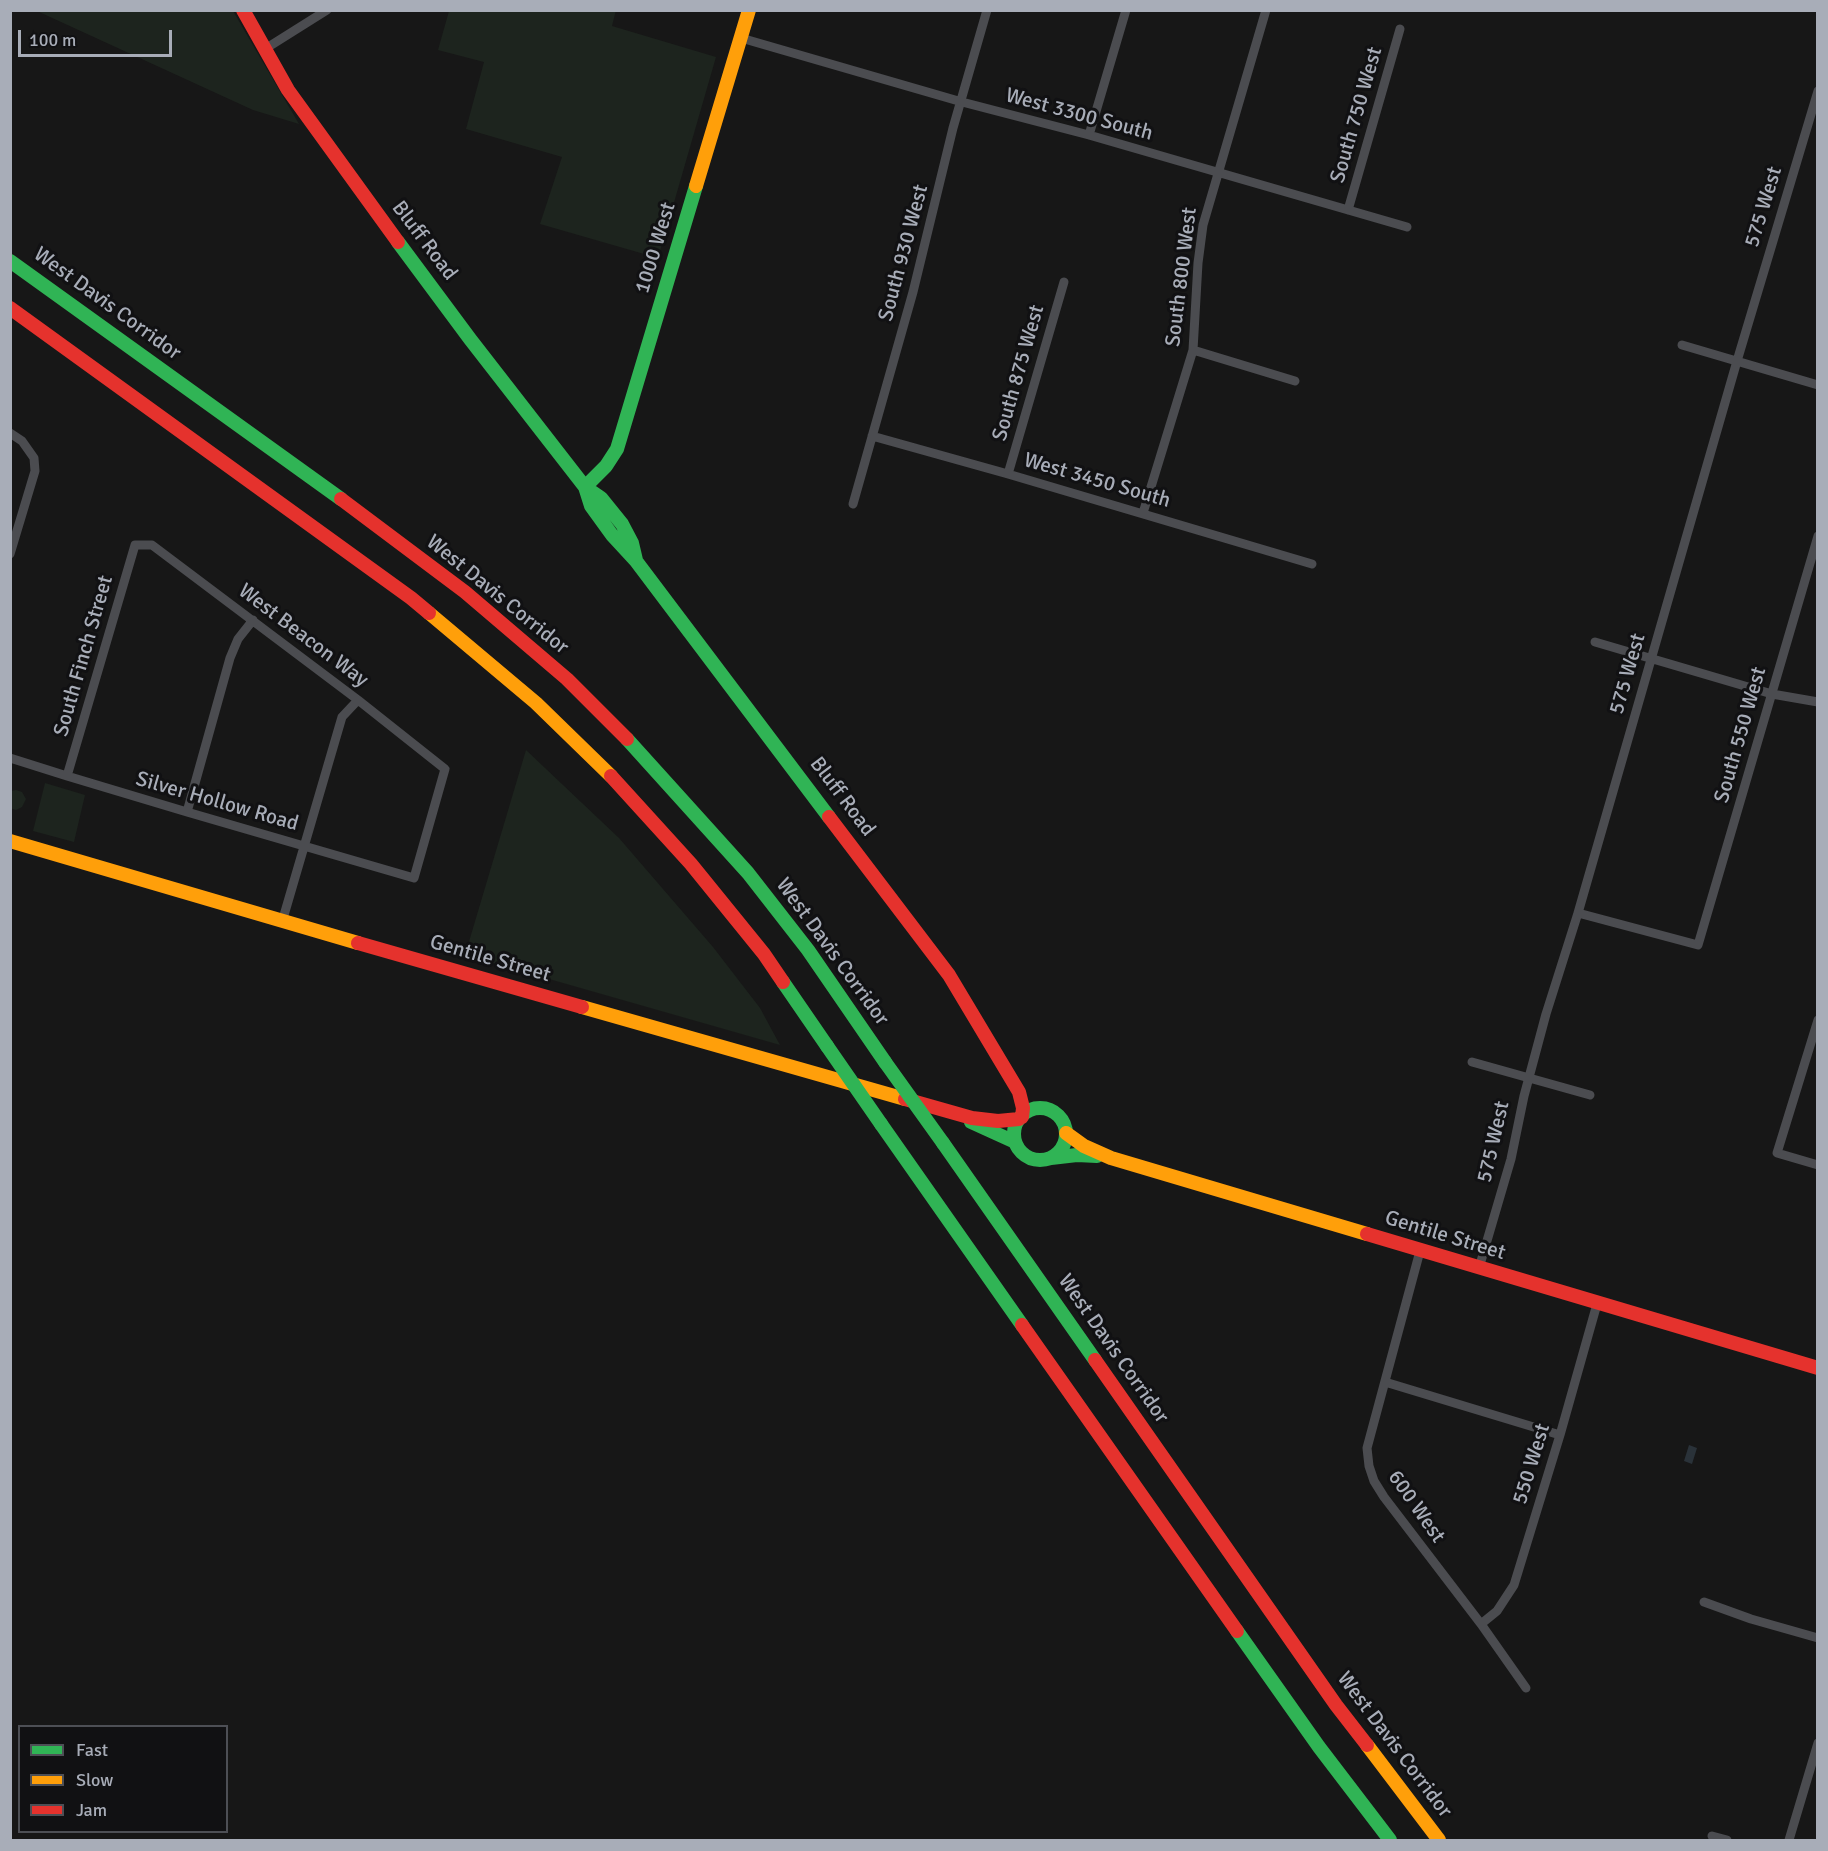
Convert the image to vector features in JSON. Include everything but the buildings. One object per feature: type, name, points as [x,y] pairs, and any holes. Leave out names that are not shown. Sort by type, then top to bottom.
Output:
[{"type":"main road","name":"Bluff Road","points":[[243,10],[288,90],[348,175],[470,339],[585,487],[601,498],[622,525],[632,543],[636,561],[931,948],[963,996],[1020,1094],[1023,1108],[1020,1118]]},
{"type":"main road","name":"1000 West","points":[[585,487],[606,466],[617,449],[749,10]]},
{"type":"main road","name":"West Davis Corridor","points":[[10,261],[346,503],[465,592],[567,679],[644,755],[748,873],[808,950],[1336,1705],[1439,1840]]},
{"type":"main road","points":[[10,308],[411,598],[536,703],[626,791],[685,857],[764,954],[880,1124],[1319,1747],[1390,1840]]},
{"type":"main road","name":"Gentile Street","points":[[10,841],[282,922],[959,1114],[985,1121],[1009,1121],[1020,1118]]},
{"type":"main road","name":"Bluff Road","points":[[1004,1065],[1025,1091],[1047,1110]]},
{"type":"main road","points":[[1051,1158],[1064,1145],[1066,1132],[1058,1116],[1047,1110],[1035,1109],[1020,1118],[1015,1130],[1015,1142],[1027,1157],[1039,1160],[1089,1155],[1111,1158]]},
{"type":"main road","name":"Gentile Street","points":[[959,1114],[979,1127],[1015,1142]]},
{"type":"main road","name":"Gentile Street","points":[[1066,1132],[1084,1146],[1111,1158],[1818,1368]]},
{"type":"street","points":[[266,49],[327,10]]},
{"type":"street","name":"South 930 West","points":[[853,504],[913,292],[953,128],[987,10]]},
{"type":"street","points":[[1089,135],[1126,10]]},
{"type":"street","name":"South 800 West","points":[[1143,513],[1193,350],[1198,263],[1203,225],[1266,10]]},
{"type":"street","name":"South 750 West","points":[[1348,210],[1400,29]]},
{"type":"street","name":"West 3300 South","points":[[741,38],[1407,227]]},
{"type":"street","name":"575 West","points":[[1479,1269],[1511,1159],[1528,1078],[1818,91]]},
{"type":"street","name":"South 875 West","points":[[1008,474],[1064,282]]},
{"type":"street","points":[[1682,345],[1818,385]]},
{"type":"street","points":[[1193,350],[1295,381]]},
{"type":"street","points":[[10,433],[22,441],[34,458],[35,471],[10,554]]},
{"type":"street","name":"West 3450 South","points":[[872,436],[1312,564]]},
{"type":"street","name":"South 550 West","points":[[1578,913],[1698,945],[1818,536]]},
{"type":"street","name":"West Beacon Way","points":[[135,545],[152,545],[358,700],[445,769],[414,878]]},
{"type":"street","name":"South Finch Street","points":[[67,776],[135,545]]},
{"type":"street","points":[[187,812],[230,658],[238,639],[253,620]]},
{"type":"street","points":[[1595,642],[1772,694],[1818,702]]},
{"type":"street","points":[[282,922],[342,717],[358,700]]},
{"type":"street","name":"Silver Hollow Road","points":[[10,758],[414,878]]},
{"type":"street","points":[[1818,1020],[1777,1153],[1818,1165]]},
{"type":"street","points":[[1472,1062],[1590,1095]]},
{"type":"street","name":"600 West","points":[[1420,1251],[1367,1448],[1369,1466],[1374,1481],[1526,1688]]},
{"type":"street","name":"550 West","points":[[1481,1624],[1497,1611],[1514,1585],[1597,1304]]},
{"type":"street","points":[[1385,1382],[1560,1435]]},
{"type":"street","points":[[1704,1602],[1751,1619],[1818,1638]]},
{"type":"street","points":[[1789,1840],[1818,1743]]},
{"type":"street","points":[[1712,1836],[1727,1840]]},
{"type":"shaded area","points":[[616,10],[612,26],[716,57],[658,258],[540,224],[562,157],[466,129],[484,62],[438,50],[449,11]]},
{"type":"shaded area","points":[[37,11],[233,11],[299,124],[253,110]]},
{"type":"shaded area","points":[[526,750],[619,838],[713,947],[760,1008],[780,1045],[465,955]]},
{"type":"shaded area","points":[[45,783],[85,795],[74,842],[33,831]]},
{"type":"shaded area","points":[[11,791],[22,792],[26,799],[22,807],[16,810],[10,808]]},
{"type":"shaded area","points":[[1689,1445],[1697,1448],[1692,1464],[1684,1461]]},
{"type":"traffic: fast","points":[[585,487],[606,466],[617,449],[696,186]]},
{"type":"traffic: fast","points":[[398,242],[585,487],[601,498],[622,524],[632,543],[636,560]]},
{"type":"traffic: fast","points":[[10,261],[341,499]]},
{"type":"traffic: fast","points":[[585,487],[591,506],[612,535],[636,561],[829,817]]},
{"type":"traffic: fast","points":[[627,739],[748,873],[808,950],[885,1062]]},
{"type":"traffic: fast","points":[[783,982],[827,1046]]},
{"type":"traffic: fast","points":[[827,1046],[881,1124]]},
{"type":"traffic: fast","points":[[885,1062],[943,1143]]},
{"type":"traffic: fast","points":[[1040,1108],[1050,1110],[1058,1116],[1064,1124],[1066,1134],[1064,1144],[1058,1152],[1050,1158],[1040,1160],[1030,1158],[1022,1152],[1016,1144],[1014,1134],[1016,1124],[1022,1116],[1030,1110],[1040,1108]]},
{"type":"traffic: fast","points":[[971,1122],[1015,1142]]},
{"type":"traffic: fast","points":[[881,1124],[1022,1325]]},
{"type":"traffic: fast","points":[[943,1143],[1095,1360]]},
{"type":"traffic: fast","points":[[1051,1158],[1077,1155],[1097,1156]]},
{"type":"traffic: fast","points":[[1237,1631],[1319,1747],[1390,1840]]},
{"type":"traffic: slow","points":[[696,186],[749,10]]},
{"type":"traffic: slow","points":[[429,613],[536,703],[611,776]]},
{"type":"traffic: slow","points":[[10,841],[358,943]]},
{"type":"traffic: slow","points":[[582,1007],[905,1099]]},
{"type":"traffic: slow","points":[[1066,1133],[1084,1146],[1111,1158],[1367,1234]]},
{"type":"traffic: slow","points":[[1367,1745],[1439,1840]]},
{"type":"traffic: jam","points":[[243,10],[288,90],[398,242]]},
{"type":"traffic: jam","points":[[10,308],[429,613]]},
{"type":"traffic: jam","points":[[341,499],[465,592],[567,679],[627,739]]},
{"type":"traffic: jam","points":[[611,776],[691,864],[764,954],[783,982]]},
{"type":"traffic: jam","points":[[829,817],[949,975],[1019,1092],[1023,1108],[1022,1117]]},
{"type":"traffic: jam","points":[[358,943],[582,1007]]},
{"type":"traffic: jam","points":[[905,1099],[972,1118],[998,1121],[1019,1119]]},
{"type":"traffic: jam","points":[[1367,1234],[1818,1368]]},
{"type":"traffic: jam","points":[[1022,1325],[1237,1631]]},
{"type":"traffic: jam","points":[[1095,1360],[1336,1705],[1367,1745]]}]
